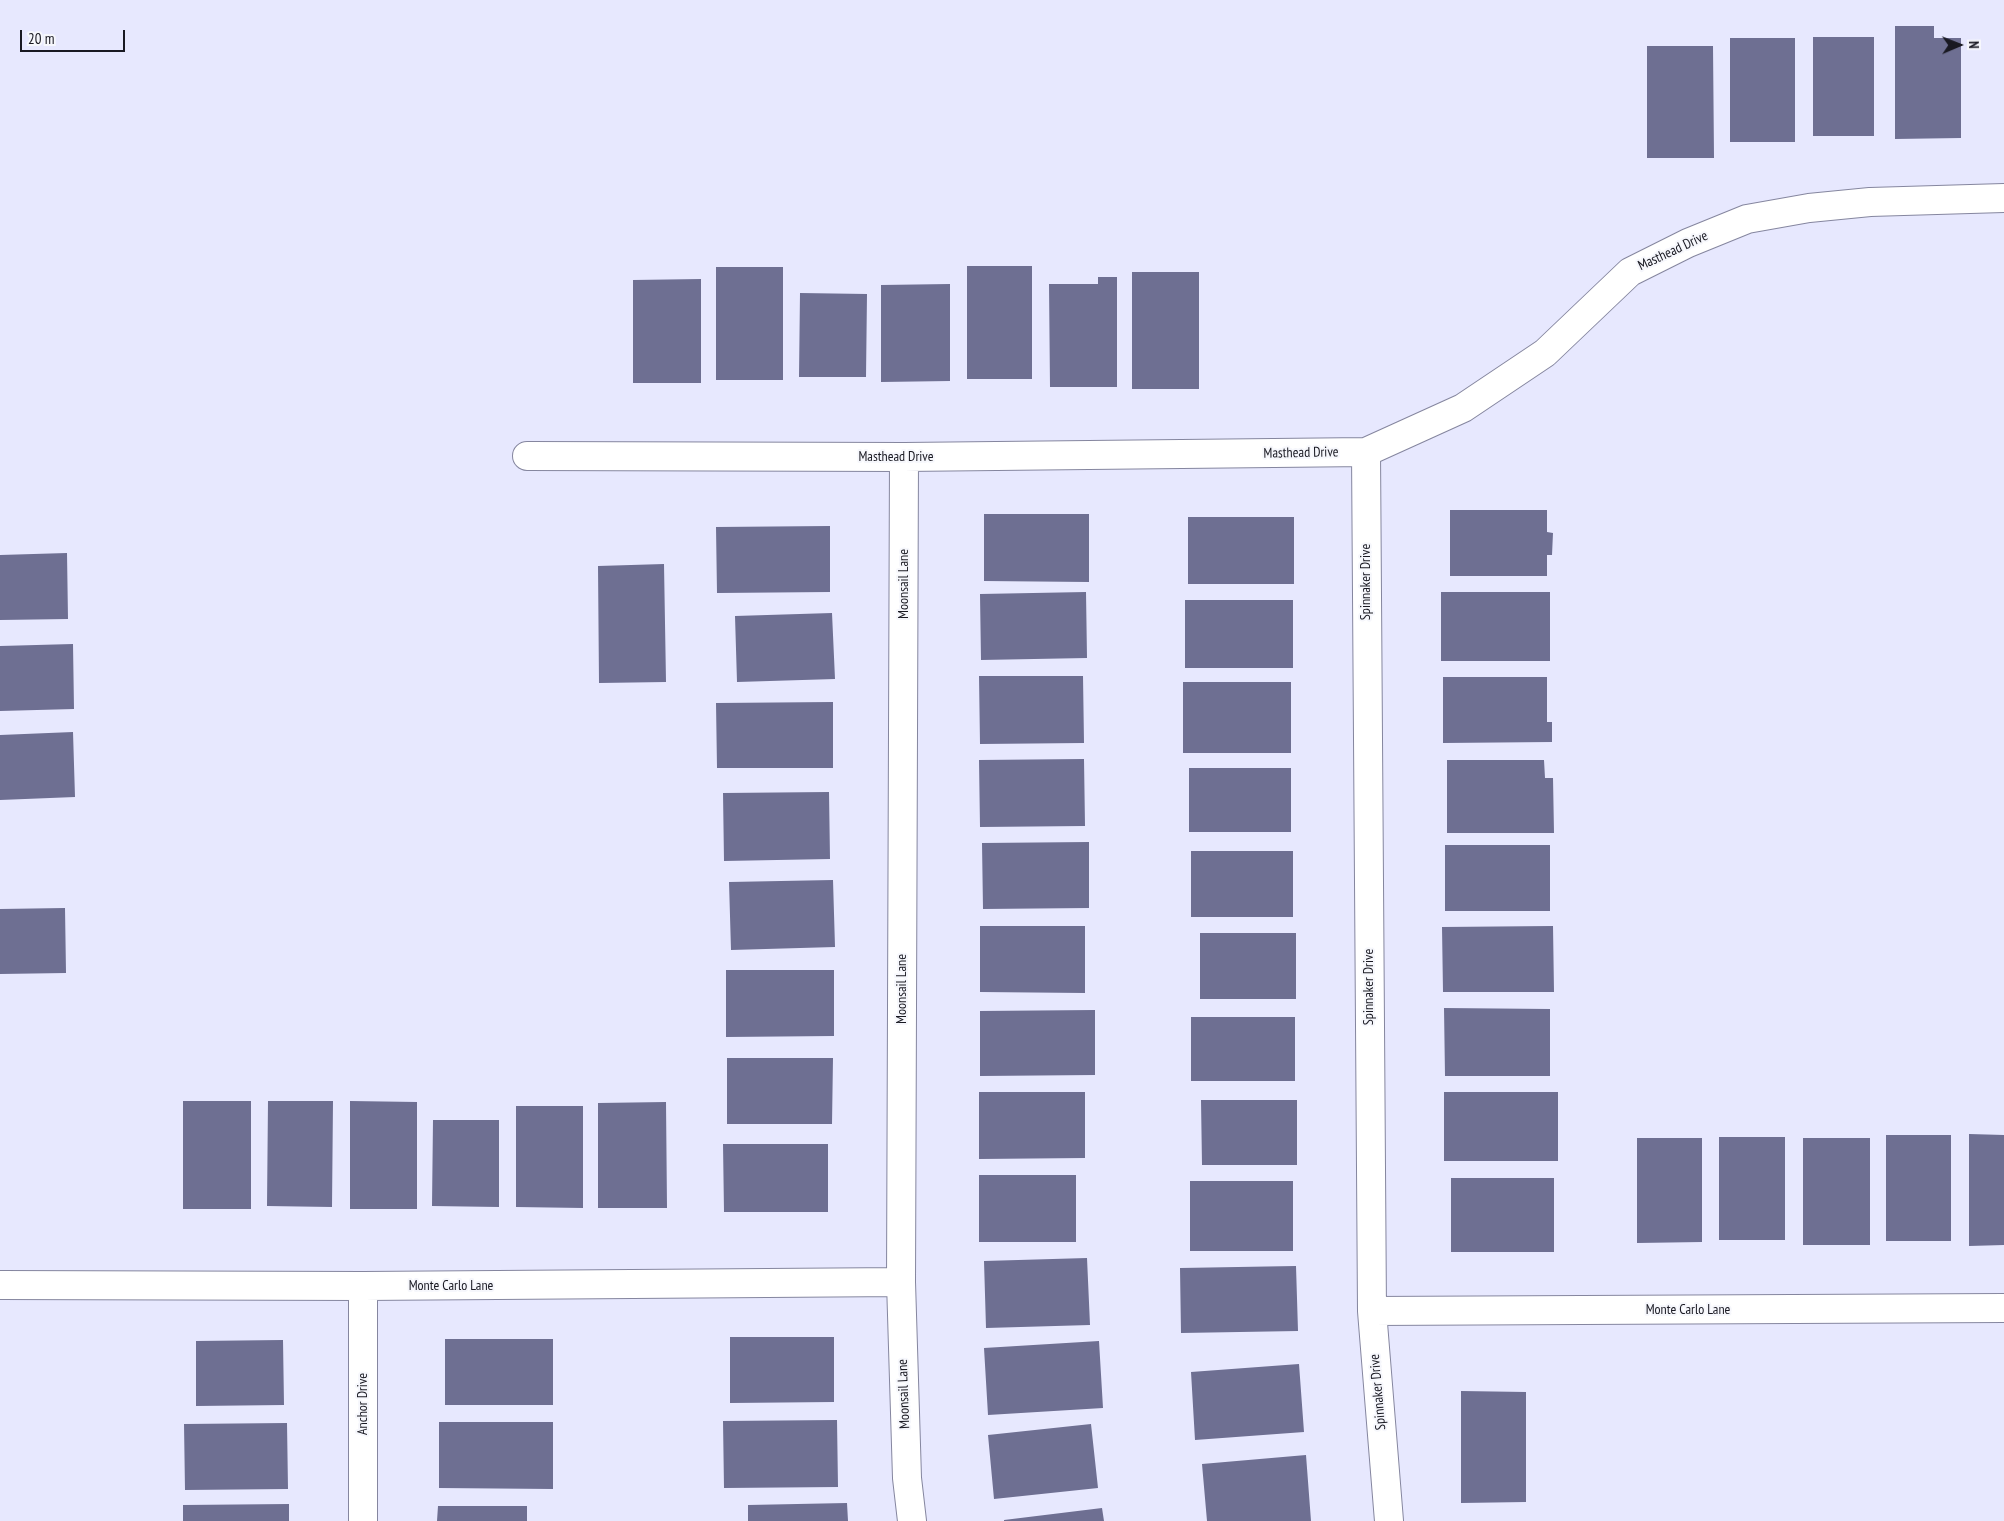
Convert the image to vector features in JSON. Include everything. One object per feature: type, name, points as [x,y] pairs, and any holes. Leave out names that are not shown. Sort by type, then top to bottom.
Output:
[{"type":"street","name":"Masthead Drive","points":[[527,456],[904,458],[1366,452],[1463,408],[1545,353],[1630,272],[1688,243],[1747,219],[1809,208],[1870,202],[2004,198]]},
{"type":"street","name":"Spinnaker Drive","points":[[1366,452],[1372,1311],[1389,1521]]},
{"type":"street","name":"Moonsail Lane","points":[[904,458],[901,1282],[907,1478],[912,1521]]},
{"type":"street","name":"Monte Carlo Lane","points":[[0,1284],[363,1286],[901,1282]]},
{"type":"street","name":"Anchor Drive","points":[[363,1286],[363,1521]]},
{"type":"street","name":"Monte Carlo Lane","points":[[1372,1311],[2004,1308]]},
{"type":"building","points":[[1895,26],[1934,26],[1934,38],[1961,38],[1961,138],[1895,139]]},
{"type":"building","points":[[1813,37],[1874,37],[1874,136],[1813,136]]},
{"type":"building","points":[[1730,38],[1795,38],[1795,142],[1730,142]]},
{"type":"building","points":[[1647,46],[1713,46],[1714,158],[1647,158]]},
{"type":"building","points":[[967,266],[1032,266],[1032,379],[967,379]]},
{"type":"building","points":[[716,267],[783,267],[783,380],[716,380]]},
{"type":"building","points":[[1132,272],[1199,272],[1199,389],[1132,389]]},
{"type":"building","points":[[1098,277],[1117,277],[1117,387],[1050,387],[1049,284],[1098,284]]},
{"type":"building","points":[[701,279],[701,383],[633,383],[633,280]]},
{"type":"building","points":[[950,284],[950,381],[881,382],[881,285]]},
{"type":"building","points":[[800,293],[867,294],[866,377],[799,377]]},
{"type":"building","points":[[1450,510],[1547,510],[1547,532],[1553,533],[1552,555],[1547,555],[1547,576],[1450,576]]},
{"type":"building","points":[[984,514],[1089,514],[1089,582],[984,581]]},
{"type":"building","points":[[1188,517],[1294,517],[1294,584],[1188,584]]},
{"type":"building","points":[[830,526],[830,592],[717,593],[716,527]]},
{"type":"building","points":[[67,553],[68,619],[0,620],[0,555]]},
{"type":"building","points":[[664,564],[666,682],[599,683],[598,566]]},
{"type":"building","points":[[1086,592],[1087,658],[981,660],[980,594]]},
{"type":"building","points":[[1441,592],[1550,592],[1550,661],[1441,661]]},
{"type":"building","points":[[1185,600],[1293,600],[1293,668],[1185,668]]},
{"type":"building","points":[[832,613],[835,679],[737,682],[735,616]]},
{"type":"building","points":[[73,644],[74,709],[0,711],[0,646]]},
{"type":"building","points":[[979,676],[1083,676],[1084,743],[980,744]]},
{"type":"building","points":[[1443,677],[1547,677],[1547,722],[1552,722],[1552,742],[1443,743]]},
{"type":"building","points":[[1183,682],[1291,682],[1291,753],[1183,753]]},
{"type":"building","points":[[833,702],[833,768],[717,768],[716,703]]},
{"type":"building","points":[[73,732],[75,797],[0,800],[0,735]]},
{"type":"building","points":[[1084,759],[1085,826],[980,827],[979,760]]},
{"type":"building","points":[[1447,760],[1544,760],[1545,778],[1553,778],[1554,833],[1447,833]]},
{"type":"building","points":[[1189,768],[1291,768],[1291,832],[1189,832]]},
{"type":"building","points":[[829,792],[830,859],[724,861],[723,793]]},
{"type":"building","points":[[1089,842],[1089,908],[983,909],[982,843]]},
{"type":"building","points":[[1445,845],[1550,845],[1550,911],[1445,911]]},
{"type":"building","points":[[1191,851],[1293,851],[1293,917],[1191,917]]},
{"type":"building","points":[[833,880],[835,947],[731,950],[729,882]]},
{"type":"building","points":[[65,908],[66,973],[0,974],[0,909]]},
{"type":"building","points":[[980,926],[1085,926],[1085,993],[980,992]]},
{"type":"building","points":[[1553,926],[1554,992],[1443,992],[1442,927]]},
{"type":"building","points":[[1200,933],[1296,933],[1296,999],[1200,999]]},
{"type":"building","points":[[726,970],[834,970],[834,1036],[726,1037]]},
{"type":"building","points":[[1444,1008],[1550,1009],[1550,1076],[1445,1076]]},
{"type":"building","points":[[1095,1010],[1095,1075],[980,1076],[980,1011]]},
{"type":"building","points":[[1191,1017],[1295,1017],[1295,1081],[1191,1081]]},
{"type":"building","points":[[727,1058],[833,1058],[832,1124],[727,1124]]},
{"type":"building","points":[[979,1092],[1085,1092],[1085,1158],[979,1159]]},
{"type":"building","points":[[1444,1092],[1558,1092],[1558,1161],[1444,1161]]},
{"type":"building","points":[[1201,1100],[1297,1100],[1297,1165],[1202,1165]]},
{"type":"building","points":[[183,1101],[251,1101],[251,1209],[183,1209]]},
{"type":"building","points":[[268,1101],[333,1101],[332,1207],[267,1206]]},
{"type":"building","points":[[350,1101],[417,1102],[417,1209],[350,1209]]},
{"type":"building","points":[[666,1102],[667,1208],[598,1208],[598,1103]]},
{"type":"building","points":[[516,1106],[583,1106],[583,1208],[516,1207]]},
{"type":"building","points":[[433,1120],[499,1120],[499,1207],[432,1206]]},
{"type":"building","points":[[1969,1134],[2004,1135],[2004,1245],[1969,1246]]},
{"type":"building","points":[[1886,1135],[1951,1135],[1951,1241],[1886,1241]]},
{"type":"building","points":[[1719,1137],[1785,1137],[1785,1240],[1719,1240]]},
{"type":"building","points":[[1637,1138],[1702,1138],[1702,1242],[1637,1243]]},
{"type":"building","points":[[1803,1138],[1870,1138],[1870,1245],[1803,1245]]},
{"type":"building","points":[[723,1144],[828,1144],[828,1212],[724,1212]]},
{"type":"building","points":[[979,1175],[1076,1175],[1076,1242],[979,1242]]},
{"type":"building","points":[[1451,1178],[1554,1178],[1554,1252],[1451,1252]]},
{"type":"building","points":[[1190,1181],[1293,1181],[1293,1251],[1190,1251]]},
{"type":"building","points":[[1087,1258],[1090,1325],[986,1328],[984,1261]]},
{"type":"building","points":[[1296,1266],[1298,1331],[1181,1333],[1180,1268]]},
{"type":"building","points":[[730,1337],[834,1337],[834,1402],[730,1403]]},
{"type":"building","points":[[445,1339],[553,1339],[553,1405],[445,1405]]},
{"type":"building","points":[[283,1340],[284,1405],[196,1406],[196,1341]]},
{"type":"building","points":[[1099,1341],[1103,1408],[988,1415],[984,1348]]},
{"type":"building","points":[[1299,1364],[1304,1432],[1195,1440],[1191,1372]]},
{"type":"building","points":[[1461,1391],[1526,1392],[1526,1502],[1461,1503]]},
{"type":"building","points":[[837,1420],[838,1487],[724,1488],[723,1421]]},
{"type":"building","points":[[439,1422],[553,1422],[553,1489],[439,1488]]},
{"type":"building","points":[[287,1423],[288,1489],[185,1490],[184,1424]]},
{"type":"building","points":[[1091,1424],[1098,1488],[994,1499],[988,1435]]},
{"type":"building","points":[[1306,1455],[1311,1521],[1207,1521],[1202,1464]]},
{"type":"building","points":[[847,1503],[848,1521],[748,1521],[748,1505]]},
{"type":"building","points":[[289,1504],[289,1521],[183,1521],[183,1505]]},
{"type":"building","points":[[438,1506],[527,1506],[527,1521],[437,1521]]},
{"type":"building","points":[[1102,1508],[1104,1521],[1004,1521],[1004,1520]]}]
